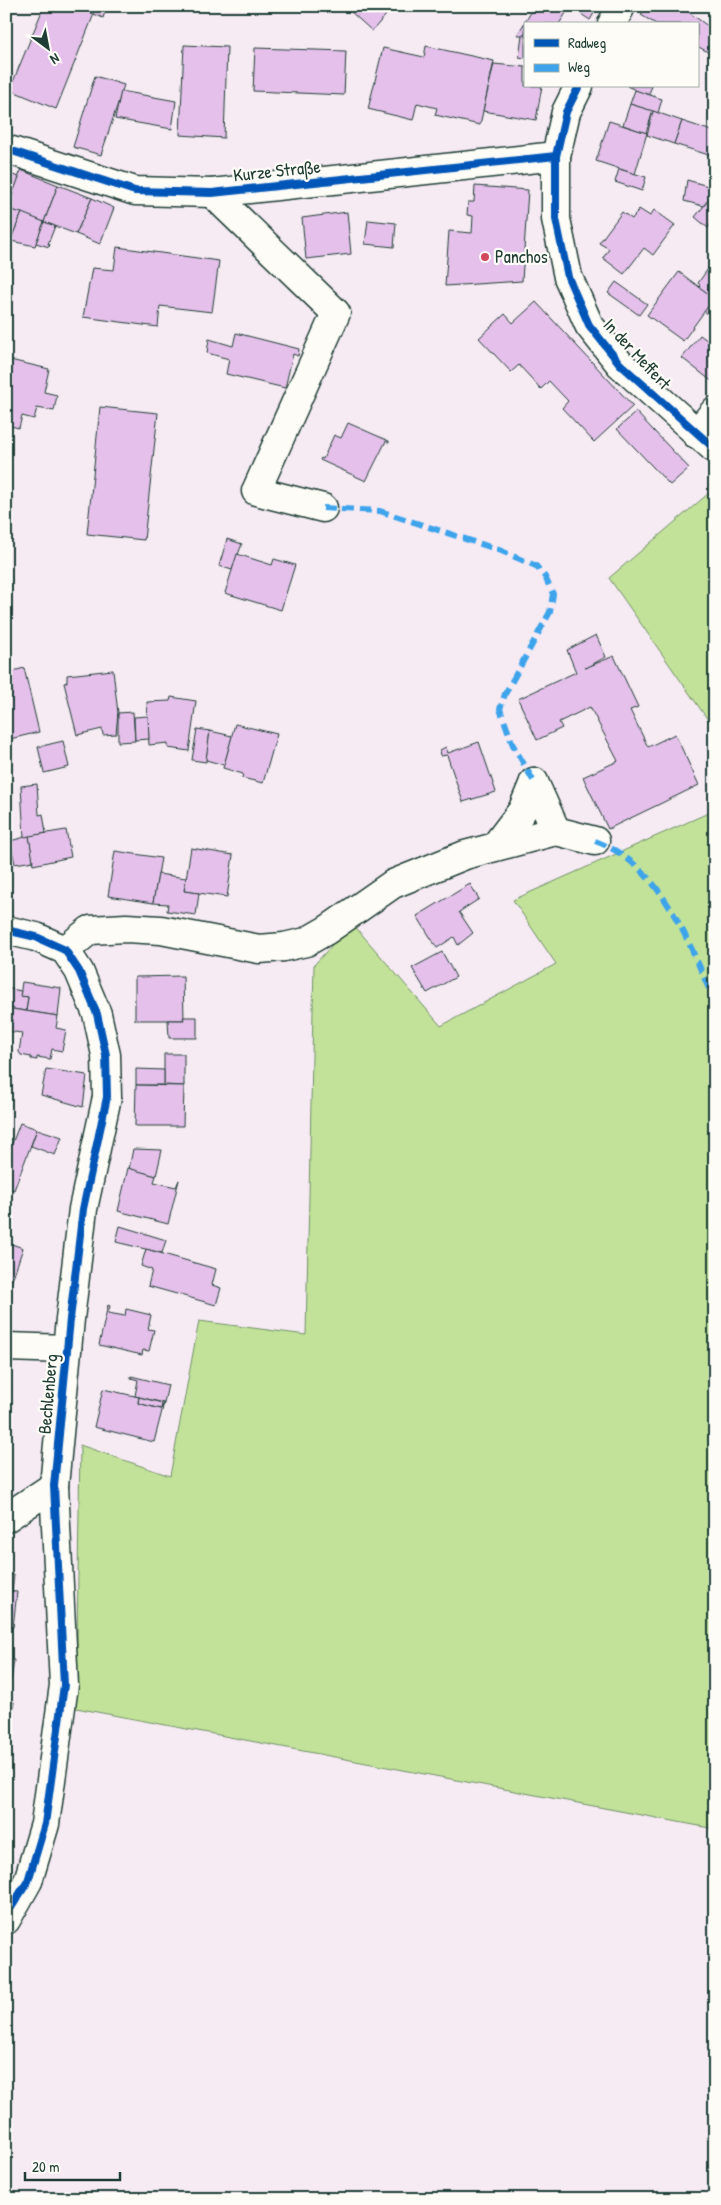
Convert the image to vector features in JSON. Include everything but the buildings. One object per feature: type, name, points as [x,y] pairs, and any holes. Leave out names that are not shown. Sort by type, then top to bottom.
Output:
[{"type":"street","points":[[613,22],[621,6]]},
{"type":"street","name":"In der Meffert","points":[[578,88],[566,112],[556,156],[556,218],[568,277],[589,326],[620,364],[705,441]]},
{"type":"street","name":"Kurze Straße","points":[[6,149],[135,191],[212,193],[556,156]]},
{"type":"street","points":[[212,193],[336,313],[256,490],[323,508]]},
{"type":"street","points":[[705,441],[715,411]]},
{"type":"street","points":[[496,845],[522,811],[534,782],[556,831]]},
{"type":"street","points":[[6,930],[36,937],[66,950],[90,930],[126,928],[161,930],[259,949],[284,947],[306,942],[327,930],[393,884],[431,867],[496,845],[556,831],[595,841]]},
{"type":"street","name":"Bechlenberg","points":[[8,1912],[28,1881],[45,1824],[64,1686],[54,1486],[83,1208],[107,1097],[106,1055],[97,1014],[79,972],[66,950]]},
{"type":"street","name":"Bechlenberg","points":[[6,1347],[67,1349]]},
{"type":"street","points":[[6,1518],[54,1486]]},
{"type":"green space","points":[[715,488],[715,730],[609,578]]},
{"type":"green space","points":[[715,810],[715,1829],[76,1708],[80,1445],[170,1476],[199,1321],[306,1335],[314,965],[352,923],[441,1026],[556,964],[513,900]]},
{"type":"marked path","points":[[323,508],[380,511],[499,550],[536,566],[545,577],[553,594],[550,612],[505,694],[500,709],[513,745],[534,782]]},
{"type":"marked path","points":[[595,841],[618,852],[638,868],[656,887],[683,932],[715,1003]]},
{"type":"cycle path","points":[[578,88],[566,112],[556,156],[556,219],[568,277],[589,325],[620,364],[715,449]]},
{"type":"cycle path","points":[[6,149],[135,191],[212,193],[556,156]]},
{"type":"cycle path","points":[[6,930],[36,937],[65,950],[79,971],[97,1014],[106,1055],[107,1097],[83,1209],[54,1486],[64,1685],[45,1824],[28,1881],[12,1906],[6,1908]]},
{"type":"place","name":"Panchos","points":[[485,257]]}]
